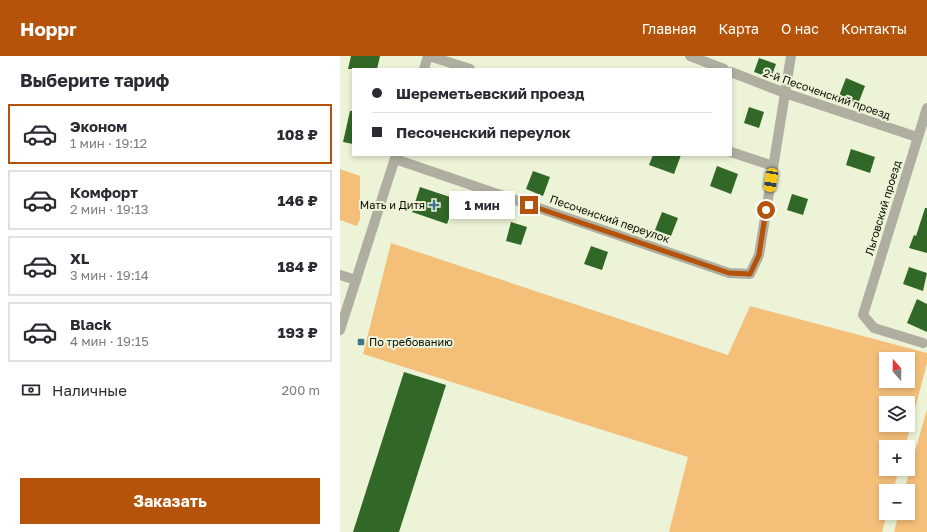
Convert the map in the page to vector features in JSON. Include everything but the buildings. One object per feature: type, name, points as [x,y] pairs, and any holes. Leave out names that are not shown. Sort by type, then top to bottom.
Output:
[{"type":"street","points":[[424,68],[429,56],[467,68]]},
{"type":"street","points":[[690,56],[721,68]]},
{"type":"street","points":[[732,152],[773,166],[791,56]]},
{"type":"street","name":"2-й Песоченский проезд","points":[[732,72],[785,93],[916,137]]},
{"type":"street","name":"Льговский проезд","points":[[923,343],[874,328],[863,315],[916,137],[927,108]]},
{"type":"street","points":[[340,330],[396,157]]},
{"type":"street","name":"Песоченский переулок","points":[[396,157],[729,273],[750,274],[759,255],[773,166]]},
{"type":"street","points":[[340,275],[356,280]]},
{"type":"shaded area","points":[[340,169],[360,176],[360,219],[357,226],[340,220]]},
{"type":"shaded area","points":[[391,243],[728,355],[750,306],[927,353],[927,363],[915,409],[915,396],[879,396],[879,432],[909,432],[907,440],[879,440],[879,476],[897,476],[895,484],[879,484],[879,520],[885,520],[882,532],[669,532],[688,457],[363,354]]},
{"type":"shaded area","points":[[927,409],[927,532],[894,532],[897,520],[915,520],[915,484],[906,484],[908,476],[915,476],[915,452]]},
{"type":"place","name":"Мать и Дитя","points":[[434,205]]},
{"type":"place","name":"По требованию","points":[[361,342]]},
{"type":"route","points":[[529,205],[729,273],[750,274],[759,255],[766,210]]}]
